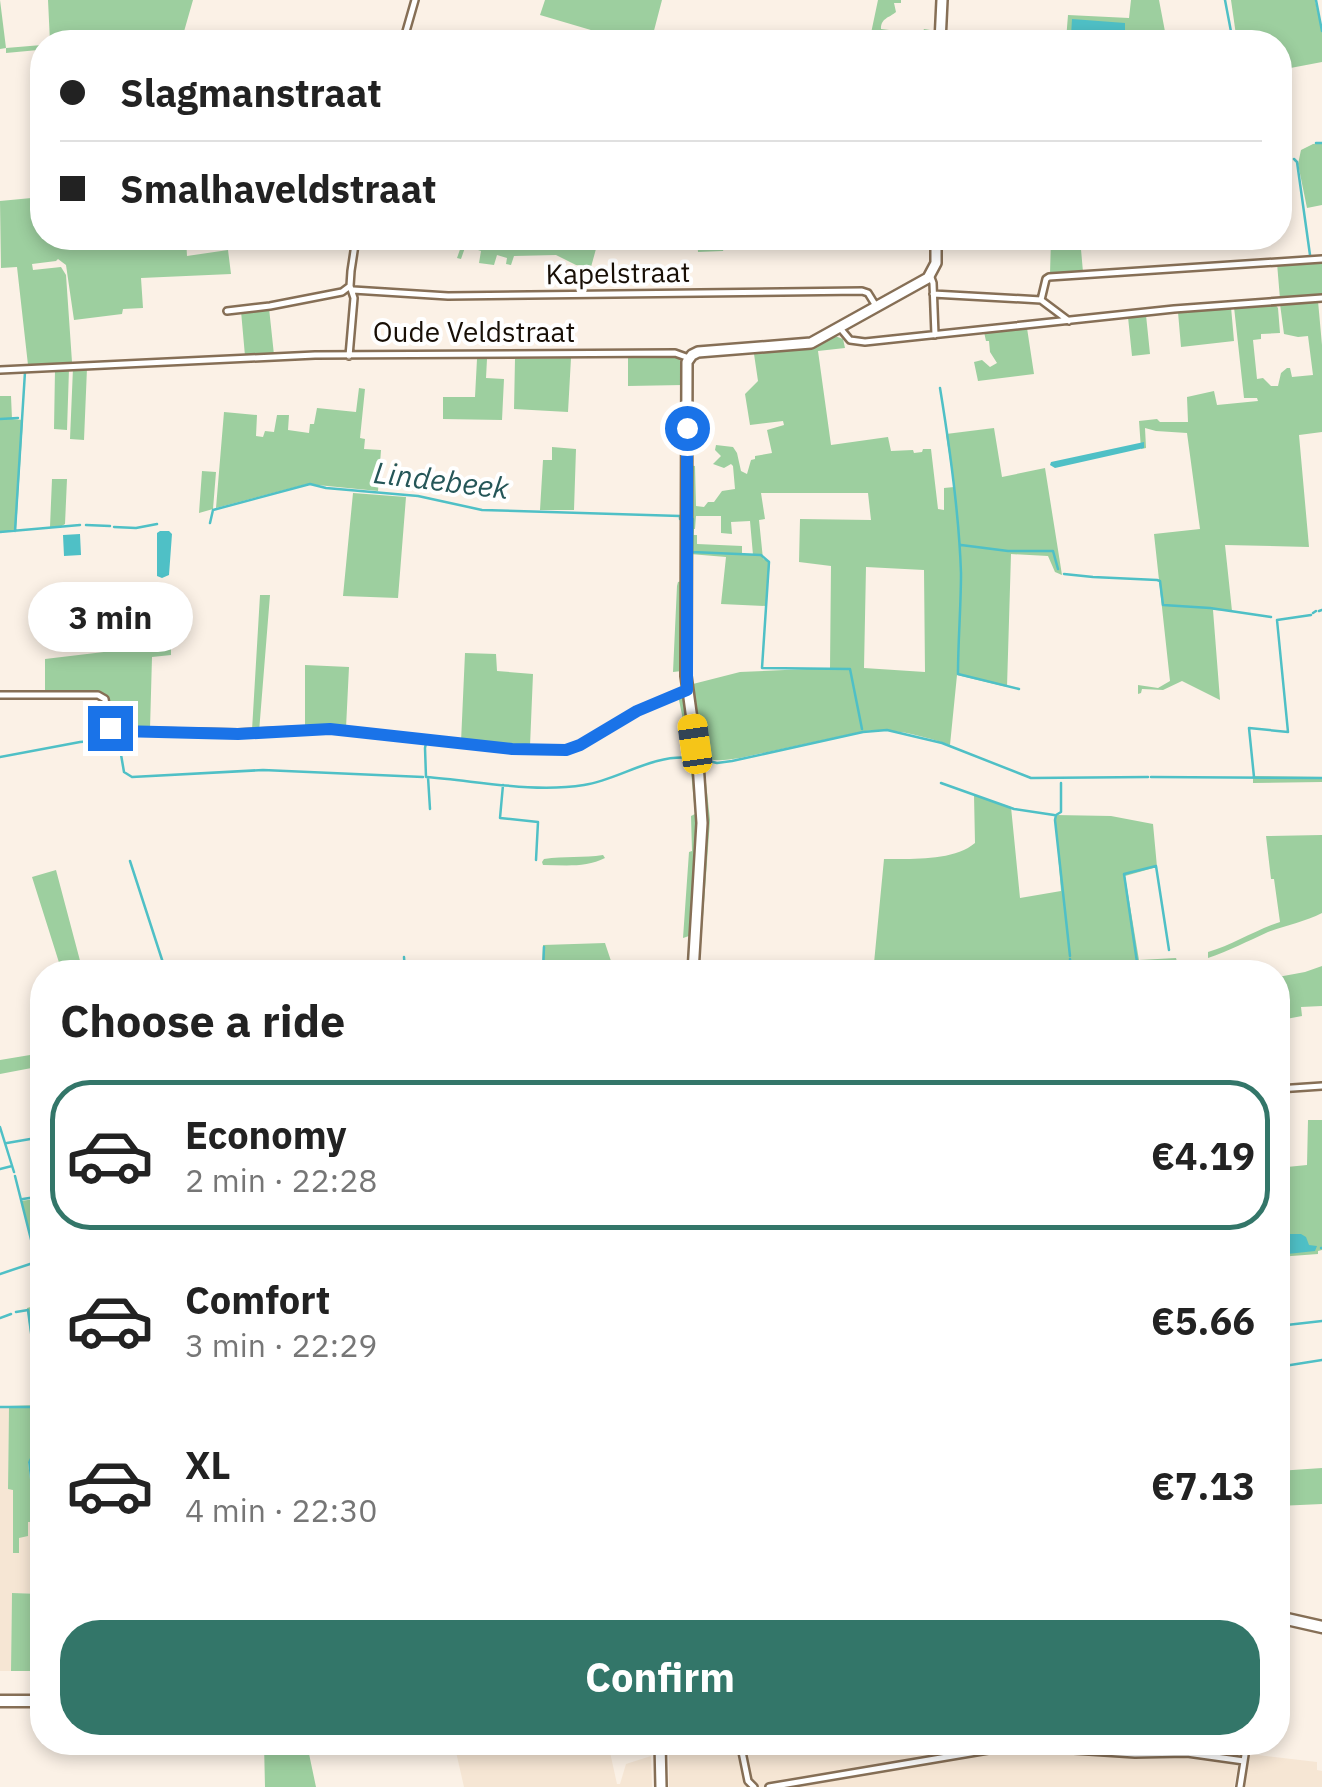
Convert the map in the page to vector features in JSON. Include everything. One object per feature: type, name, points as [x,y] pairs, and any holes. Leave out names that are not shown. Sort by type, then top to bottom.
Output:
[{"type":"main road","points":[[941,30],[942,0]]},
{"type":"main road","points":[[930,276],[936,250]]},
{"type":"main road","name":"Oude Veldstraat","points":[[689,358],[696,353],[811,343],[930,276]]},
{"type":"main road","points":[[689,358],[687,690],[702,824],[694,960]]},
{"type":"main road","points":[[1290,1617],[1322,1624]]},
{"type":"main road","points":[[0,1701],[30,1701]]},
{"type":"main road","points":[[658,1755],[659,1787]]},
{"type":"street","points":[[406,30],[415,0]]},
{"type":"street","points":[[350,356],[355,250]]},
{"type":"street","points":[[1041,300],[1050,276],[1322,259]]},
{"type":"street","points":[[930,276],[935,335]]},
{"type":"street","name":"Kapelstraat","points":[[227,310],[352,288],[448,296],[862,291],[868,293],[876,306]]},
{"type":"street","points":[[933,294],[1041,300],[1069,321]]},
{"type":"street","points":[[840,328],[854,342],[1322,298]]},
{"type":"street","name":"Oude Veldstraat","points":[[0,370],[296,356],[675,353],[689,358]]},
{"type":"street","points":[[0,696],[98,694],[105,699],[110,728],[119,731],[238,734],[330,729],[512,749],[566,750],[637,711],[687,690]]},
{"type":"street","points":[[1290,1088],[1322,1086]]},
{"type":"street","points":[[743,1755],[748,1781],[754,1787]]},
{"type":"street","points":[[768,1787],[950,1755]]},
{"type":"street","points":[[1201,1755],[1244,1761]]},
{"type":"street","points":[[1240,1787],[1245,1755]]},
{"type":"shaded area","points":[[9,1406],[8,1488],[13,1489],[19,1537],[30,1521],[30,1594],[12,1593],[11,1671],[0,1671],[0,1407]]},
{"type":"shaded area","points":[[457,1755],[611,1755],[617,1784],[626,1764],[651,1756],[652,1787],[464,1787]]},
{"type":"shaded area","points":[[669,1755],[1138,1755],[1138,1759],[1184,1758],[1238,1765],[1234,1787],[669,1787]]},
{"type":"shaded area","points":[[1249,1755],[1317,1762],[1317,1770],[1322,1771],[1322,1787],[1244,1787]]},
{"type":"green space","points":[[0,0],[6,48],[0,49]]},
{"type":"green space","points":[[48,0],[193,0],[184,30],[49,30]]},
{"type":"green space","points":[[545,0],[662,0],[654,30],[591,30],[540,15]]},
{"type":"green space","points":[[878,0],[901,0],[894,3],[896,12],[881,25],[881,29],[889,30],[872,30]]},
{"type":"green space","points":[[1131,0],[1159,0],[1165,30],[1067,30],[1068,15],[1129,18]]},
{"type":"green space","points":[[1231,0],[1315,0],[1322,31],[1322,62],[1292,68],[1292,30],[1235,30]]},
{"type":"green space","points":[[30,46],[30,51],[6,53],[6,48]]},
{"type":"green space","points":[[1322,143],[1322,205],[1307,208],[1298,164],[1301,150]]},
{"type":"green space","points":[[30,198],[30,250],[187,250],[187,256],[228,250],[231,274],[141,278],[143,308],[74,320],[66,265],[58,259],[32,264],[33,270],[61,267],[66,275],[72,362],[28,365],[17,267],[1,268],[0,201]]},
{"type":"green space","points":[[478,250],[596,250],[591,267],[556,255],[514,256],[511,265],[506,264],[507,258],[497,255],[494,265],[479,263]]},
{"type":"green space","points":[[1051,250],[1081,250],[1083,272],[1050,274]]},
{"type":"green space","points":[[1322,261],[1322,295],[1280,299],[1277,263]]},
{"type":"green space","points":[[1318,301],[1322,432],[1299,435],[1309,547],[1225,545],[1232,611],[1213,610],[1220,700],[1182,681],[1163,690],[1142,689],[1138,694],[1138,685],[1158,688],[1170,681],[1154,534],[1200,529],[1187,433],[1145,428],[1146,448],[1141,449],[1139,421],[1188,422],[1187,397],[1214,391],[1217,405],[1258,401],[1244,398],[1234,307],[1274,303],[1278,308],[1280,333],[1261,334],[1261,339],[1253,340],[1257,379],[1278,386],[1281,373],[1287,368],[1292,377],[1313,375],[1308,336],[1284,334],[1280,304]]},
{"type":"green space","points":[[1231,307],[1234,341],[1181,347],[1178,312]]},
{"type":"green space","points":[[269,308],[274,355],[245,356],[241,311]]},
{"type":"green space","points":[[1146,315],[1150,354],[1132,356],[1128,317]]},
{"type":"green space","points":[[1027,328],[1034,374],[978,381],[974,362],[982,360],[990,367],[997,363],[984,332]]},
{"type":"green space","points":[[835,336],[843,339],[845,348],[818,351],[831,445],[888,437],[891,451],[914,453],[931,449],[938,509],[944,510],[944,488],[954,487],[946,434],[994,428],[1002,477],[1045,468],[1062,575],[1055,572],[1048,556],[1011,554],[1007,687],[957,675],[950,745],[876,730],[740,758],[705,759],[700,757],[689,685],[740,672],[830,668],[831,566],[799,562],[800,519],[871,520],[868,493],[761,493],[765,519],[759,520],[763,559],[770,561],[766,606],[721,604],[726,557],[690,554],[690,535],[697,535],[697,544],[742,546],[742,554],[753,555],[750,521],[731,522],[732,534],[721,533],[721,516],[696,516],[695,529],[689,529],[689,465],[695,466],[696,506],[704,507],[722,491],[735,489],[733,466],[713,464],[721,456],[716,445],[733,447],[741,471],[747,474],[755,456],[772,453],[767,430],[784,425],[783,421],[750,425],[745,394],[758,381],[754,354],[808,348]],"holes":[[[866,567],[924,570],[925,672],[864,668]]]},
{"type":"green space","points":[[672,355],[682,364],[683,385],[628,386],[628,356]]},
{"type":"green space","points":[[571,358],[568,412],[514,409],[515,359]]},
{"type":"green space","points":[[477,359],[487,359],[486,378],[504,379],[502,420],[443,419],[443,397],[475,397]]},
{"type":"green space","points":[[73,368],[87,368],[84,440],[70,439]]},
{"type":"green space","points":[[69,369],[67,430],[54,429],[55,370]]},
{"type":"green space","points":[[359,388],[365,389],[360,438],[365,439],[364,449],[381,450],[378,491],[307,484],[216,508],[224,412],[257,415],[256,436],[274,432],[277,415],[289,415],[288,430],[309,433],[317,408],[356,412]]},
{"type":"green space","points":[[0,396],[11,396],[12,419],[23,420],[16,531],[0,531]]},
{"type":"green space","points":[[552,447],[576,449],[574,510],[540,510],[543,460],[552,460]]},
{"type":"green space","points":[[202,471],[216,472],[213,509],[199,513]]},
{"type":"green space","points":[[52,479],[67,479],[65,524],[60,527],[50,527]]},
{"type":"green space","points":[[353,493],[406,497],[398,598],[343,596]]},
{"type":"green space","points":[[682,581],[682,671],[673,672],[677,586]]},
{"type":"green space","points":[[260,595],[270,595],[259,732],[250,732],[250,737],[232,737],[231,731],[252,730]]},
{"type":"green space","points":[[171,644],[171,655],[152,657],[150,729],[112,727],[107,698],[101,693],[45,693],[45,659]]},
{"type":"green space","points":[[465,653],[496,654],[497,671],[533,674],[530,746],[461,742]]},
{"type":"green space","points":[[305,665],[349,667],[346,728],[305,728]]},
{"type":"green space","points":[[683,694],[699,814],[692,935],[683,938],[692,851],[691,816],[695,814],[689,750],[678,695]]},
{"type":"green space","points":[[701,763],[710,820],[700,960],[697,960],[706,821]]},
{"type":"green space","points":[[1253,776],[1322,777],[1322,782],[1253,783]]},
{"type":"green space","points":[[974,795],[1011,807],[1020,898],[1061,891],[1055,815],[1111,816],[1153,824],[1157,867],[1125,876],[1139,960],[874,960],[884,859],[944,856],[975,843]]},
{"type":"green space","points":[[1322,835],[1322,913],[1208,958],[1208,952],[1280,922],[1266,836]]},
{"type":"green space","points":[[551,858],[605,858],[583,865],[542,862]]},
{"type":"green space","points":[[56,870],[80,960],[58,960],[32,877]]},
{"type":"green space","points":[[605,943],[611,960],[542,960],[543,945]]},
{"type":"green space","points":[[1322,966],[1322,1006],[1301,1007],[1302,1016],[1290,1018],[1290,975]]},
{"type":"green space","points":[[30,1055],[30,1068],[0,1074],[0,1060]]},
{"type":"green space","points":[[1308,1120],[1322,1120],[1322,1250],[1318,1254],[1290,1256],[1290,1167],[1307,1165]]},
{"type":"green space","points":[[30,1200],[30,1237],[21,1201]]},
{"type":"green space","points":[[30,1405],[30,1522],[28,1536],[19,1538],[19,1553],[13,1553],[13,1490],[8,1489],[9,1406]]},
{"type":"green space","points":[[1322,1468],[1322,1504],[1290,1505],[1290,1470]]},
{"type":"green space","points":[[12,1593],[30,1594],[30,1671],[11,1671]]},
{"type":"green space","points":[[264,1755],[309,1755],[316,1787],[265,1787]]},
{"type":"water","points":[[1072,19],[1125,23],[1125,30],[1071,30]]},
{"type":"water","points":[[1144,442],[1144,448],[1055,468],[1050,465],[1051,462]]},
{"type":"water","points":[[160,531],[172,534],[169,575],[162,578],[157,576]]},
{"type":"water","points":[[80,534],[81,555],[64,556],[63,535]]},
{"type":"water","points":[[1290,1234],[1306,1237],[1309,1245],[1317,1246],[1315,1251],[1290,1254]]},
{"type":"waterway","points":[[1225,0],[1231,30]]},
{"type":"waterway","points":[[1316,0],[1322,31]]},
{"type":"waterway","points":[[1316,143],[1322,143]]},
{"type":"waterway","points":[[1294,159],[1310,255]]},
{"type":"waterway","points":[[15,531],[25,372]]},
{"type":"waterway","points":[[940,388],[960,550],[958,674],[1019,689]]},
{"type":"waterway","points":[[0,419],[18,418]]},
{"type":"waterway","name":"Lindebeek","points":[[210,523],[213,510],[310,484],[418,496],[482,510],[680,519]]},
{"type":"waterway","name":"Lindebeek","points":[[693,519],[692,552],[761,555],[769,562],[762,668],[850,669],[862,729]]},
{"type":"waterway","name":"Lindebeek","points":[[114,527],[157,524]]},
{"type":"waterway","name":"Lindebeek","points":[[0,532],[80,525]]},
{"type":"waterway","name":"Lindebeek","points":[[86,525],[110,526]]},
{"type":"waterway","points":[[961,545],[1053,551],[1058,569]]},
{"type":"waterway","points":[[1064,574],[1157,580],[1163,605],[1271,617]]},
{"type":"waterway","points":[[1254,777],[1249,728],[1288,732],[1277,620],[1311,615]]},
{"type":"waterway","points":[[101,699],[106,728]]},
{"type":"waterway","points":[[704,760],[732,761],[887,730],[942,743],[1031,778],[1148,777]]},
{"type":"waterway","points":[[0,757],[105,740],[107,732]]},
{"type":"waterway","points":[[114,740],[119,743],[124,772],[132,777],[263,770],[423,777]]},
{"type":"waterway","points":[[426,743],[426,777],[525,787],[584,785],[649,763],[691,758]]},
{"type":"waterway","points":[[428,777],[430,809]]},
{"type":"waterway","points":[[1151,777],[1322,778]]},
{"type":"waterway","points":[[941,783],[1014,809],[1054,815]]},
{"type":"waterway","points":[[1061,783],[1061,812],[1055,820],[1070,956]]},
{"type":"waterway","points":[[503,785],[500,818],[538,822],[536,860]]},
{"type":"waterway","points":[[130,861],[162,960]]},
{"type":"waterway","points":[[1137,960],[1124,874],[1156,866],[1169,950]]},
{"type":"waterway","points":[[543,960],[544,947]]},
{"type":"waterway","points":[[0,1127],[14,1172]]},
{"type":"waterway","points":[[7,1143],[30,1139]]},
{"type":"waterway","points":[[0,1169],[12,1166]]},
{"type":"waterway","points":[[15,1176],[30,1235]]},
{"type":"waterway","points":[[23,1199],[30,1198]]},
{"type":"waterway","points":[[0,1274],[30,1264]]},
{"type":"waterway","points":[[16,1312],[28,1310],[30,1325]]},
{"type":"waterway","points":[[0,1318],[11,1314]]},
{"type":"waterway","points":[[1290,1325],[1322,1321]]},
{"type":"waterway","points":[[1290,1365],[1322,1360]]},
{"type":"waterway","points":[[0,1407],[30,1407]]},
{"type":"route","points":[[110,728],[238,734],[315,728],[512,749],[566,750],[637,711],[687,690],[687,428]]}]
